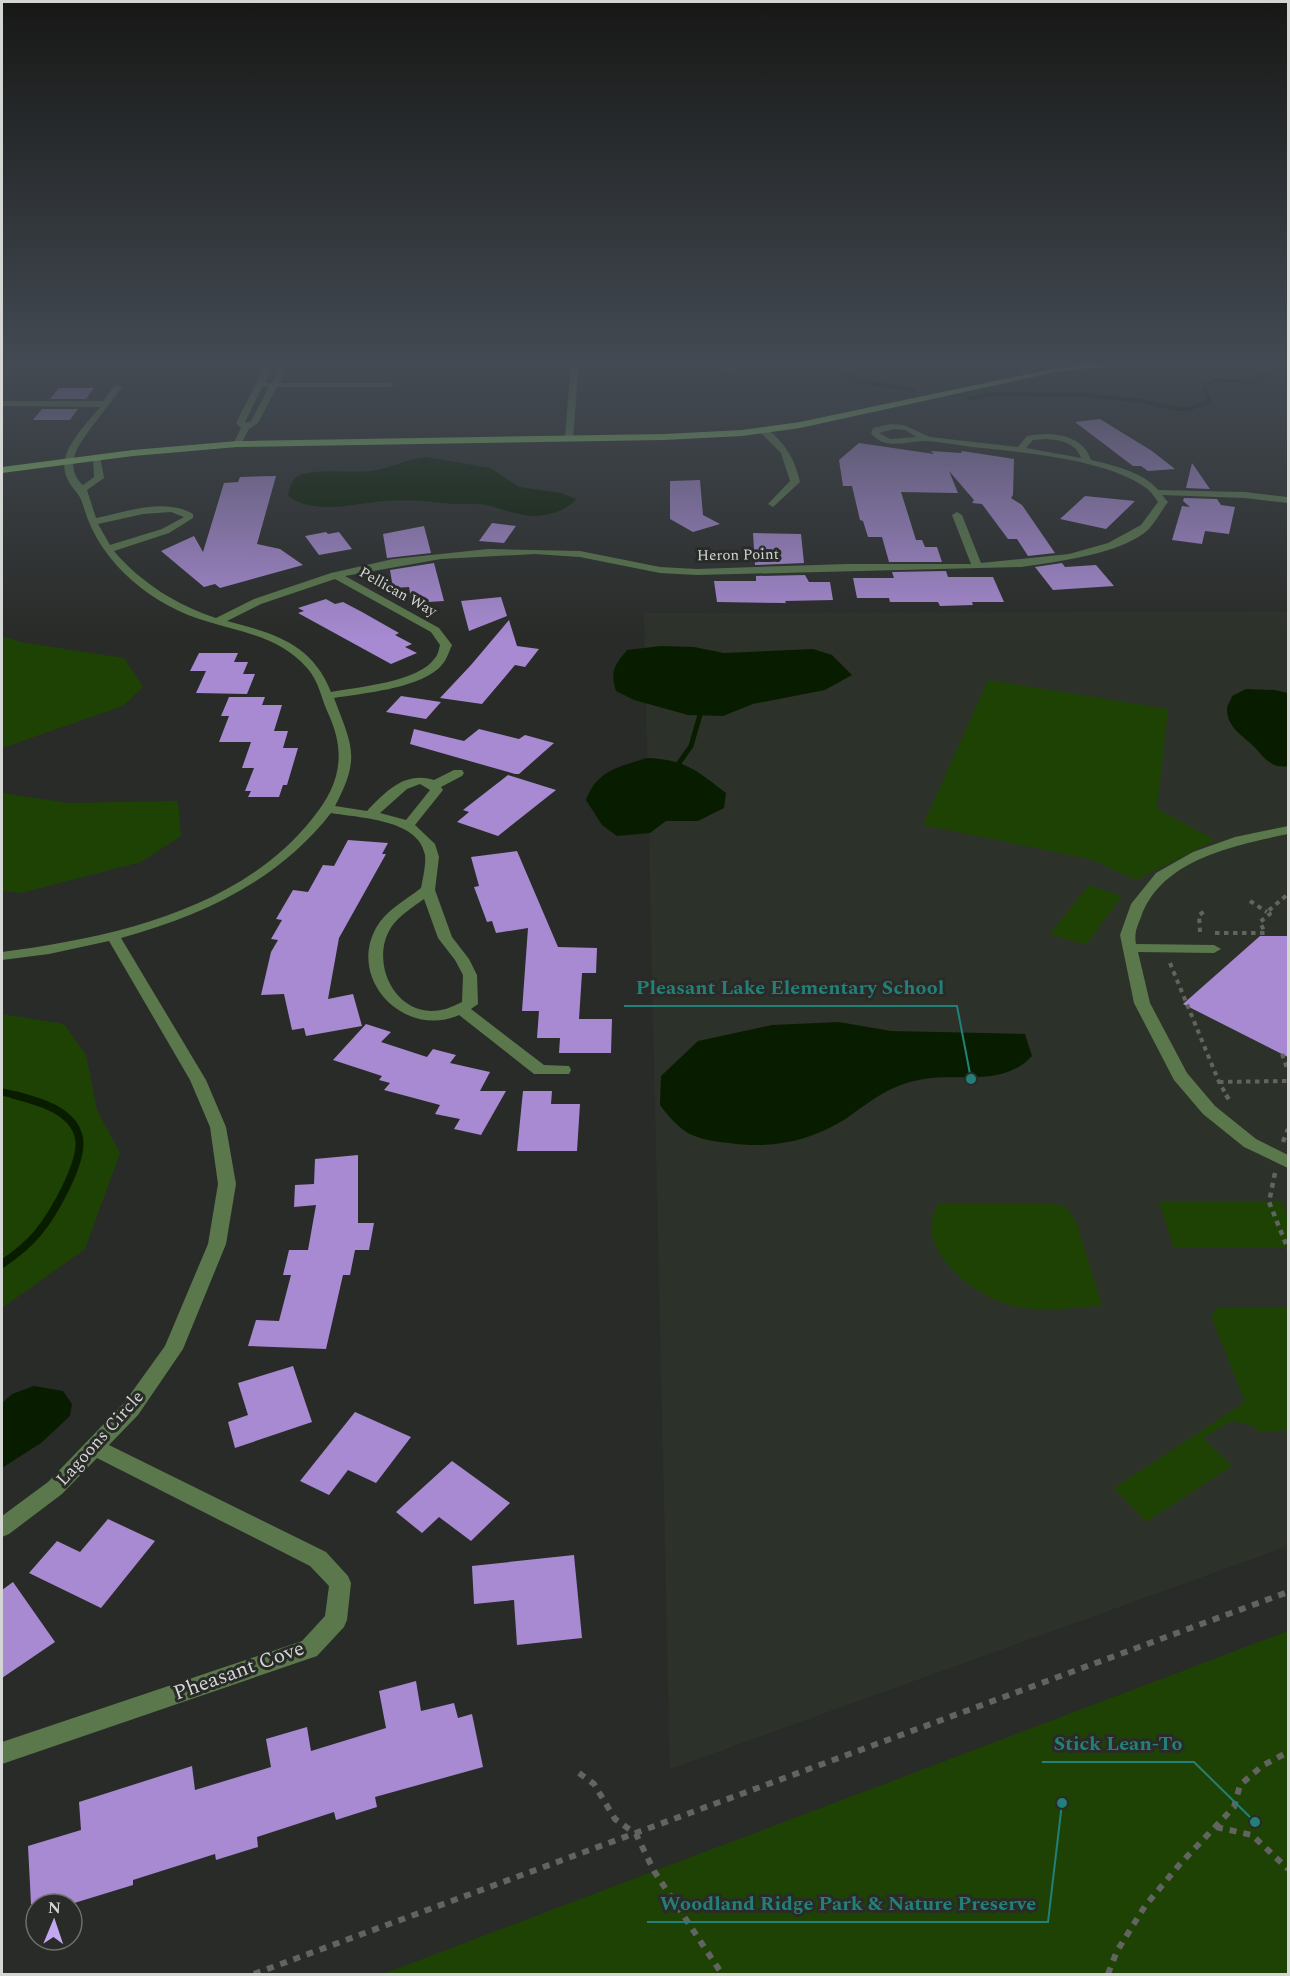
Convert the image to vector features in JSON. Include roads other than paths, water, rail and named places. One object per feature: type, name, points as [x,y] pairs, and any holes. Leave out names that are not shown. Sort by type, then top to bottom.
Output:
[{"type":"main road","points":[[2,470],[127,454]]},
{"type":"street","points":[[2,956],[62,948],[113,936],[188,912],[253,879],[312,829],[328,808],[342,780],[346,756],[342,731],[314,669],[297,650],[275,638],[246,627],[193,614],[160,596],[135,576],[108,549],[92,522],[83,489],[73,482],[68,461],[72,454]]},
{"type":"street","points":[[774,504],[795,482],[792,465],[786,454]]},
{"type":"street","points":[[1044,454],[1087,462],[1136,476],[1160,492],[1245,495],[1288,500]]},
{"type":"street","points":[[1085,454],[1088,458],[1087,462]]},
{"type":"street","points":[[83,489],[99,477],[97,457]]},
{"type":"street","name":"Heron Point","points":[[217,621],[267,596],[336,574],[442,557],[542,552],[581,554],[663,570],[697,572],[977,566],[1061,560],[1100,550],[1135,534],[1152,520],[1163,501],[1160,492]]},
{"type":"street","points":[[92,522],[166,509],[186,511],[190,516],[188,520],[179,525],[108,549]]},
{"type":"street","points":[[957,515],[977,566]]},
{"type":"street","name":"Pellican Way","points":[[326,696],[395,683],[421,674],[440,661],[446,645],[435,630],[336,574]]},
{"type":"street","points":[[372,814],[401,785],[423,782],[434,785],[458,773]]},
{"type":"street","points":[[408,825],[437,790],[434,785]]},
{"type":"street","points":[[328,808],[372,814],[408,825],[428,844],[432,857],[428,890],[445,938],[462,959],[470,975],[470,1004],[450,1015],[412,1013],[399,1005],[379,981],[374,961],[384,927],[428,890]]},
{"type":"street","points":[[1283,1160],[1250,1143],[1209,1110],[1180,1076],[1142,1003],[1127,935],[1138,904],[1161,876],[1198,855],[1240,840],[1288,830]]},
{"type":"street","name":"Lagoons Circle","points":[[2,1528],[55,1488],[131,1409],[173,1349],[217,1244],[227,1184],[218,1127],[198,1080],[113,936]]},
{"type":"street","points":[[1130,948],[1214,949]]},
{"type":"street","points":[[462,1010],[540,1070],[563,1070]]},
{"type":"street","name":"Pheasant Cove","points":[[2,1753],[309,1649],[336,1620],[340,1583],[318,1559],[95,1447]]},
{"type":"waterway","points":[[679,763],[691,746],[700,715]]},
{"type":"waterway","points":[[2,1092],[20,1096]]},
{"type":"waterway","points":[[2,1264],[37,1234],[51,1214],[73,1171],[78,1157],[79,1144],[78,1134],[68,1118],[52,1107],[14,1095]]},
{"type":"place","name":"Pleasant Lake Elementary School","points":[[971,1079]]},
{"type":"place","name":"Woodland Ridge Park & Nature Preserve","points":[[1062,1803]]},
{"type":"place","name":"Stick Lean-To","points":[[1255,1822]]}]
